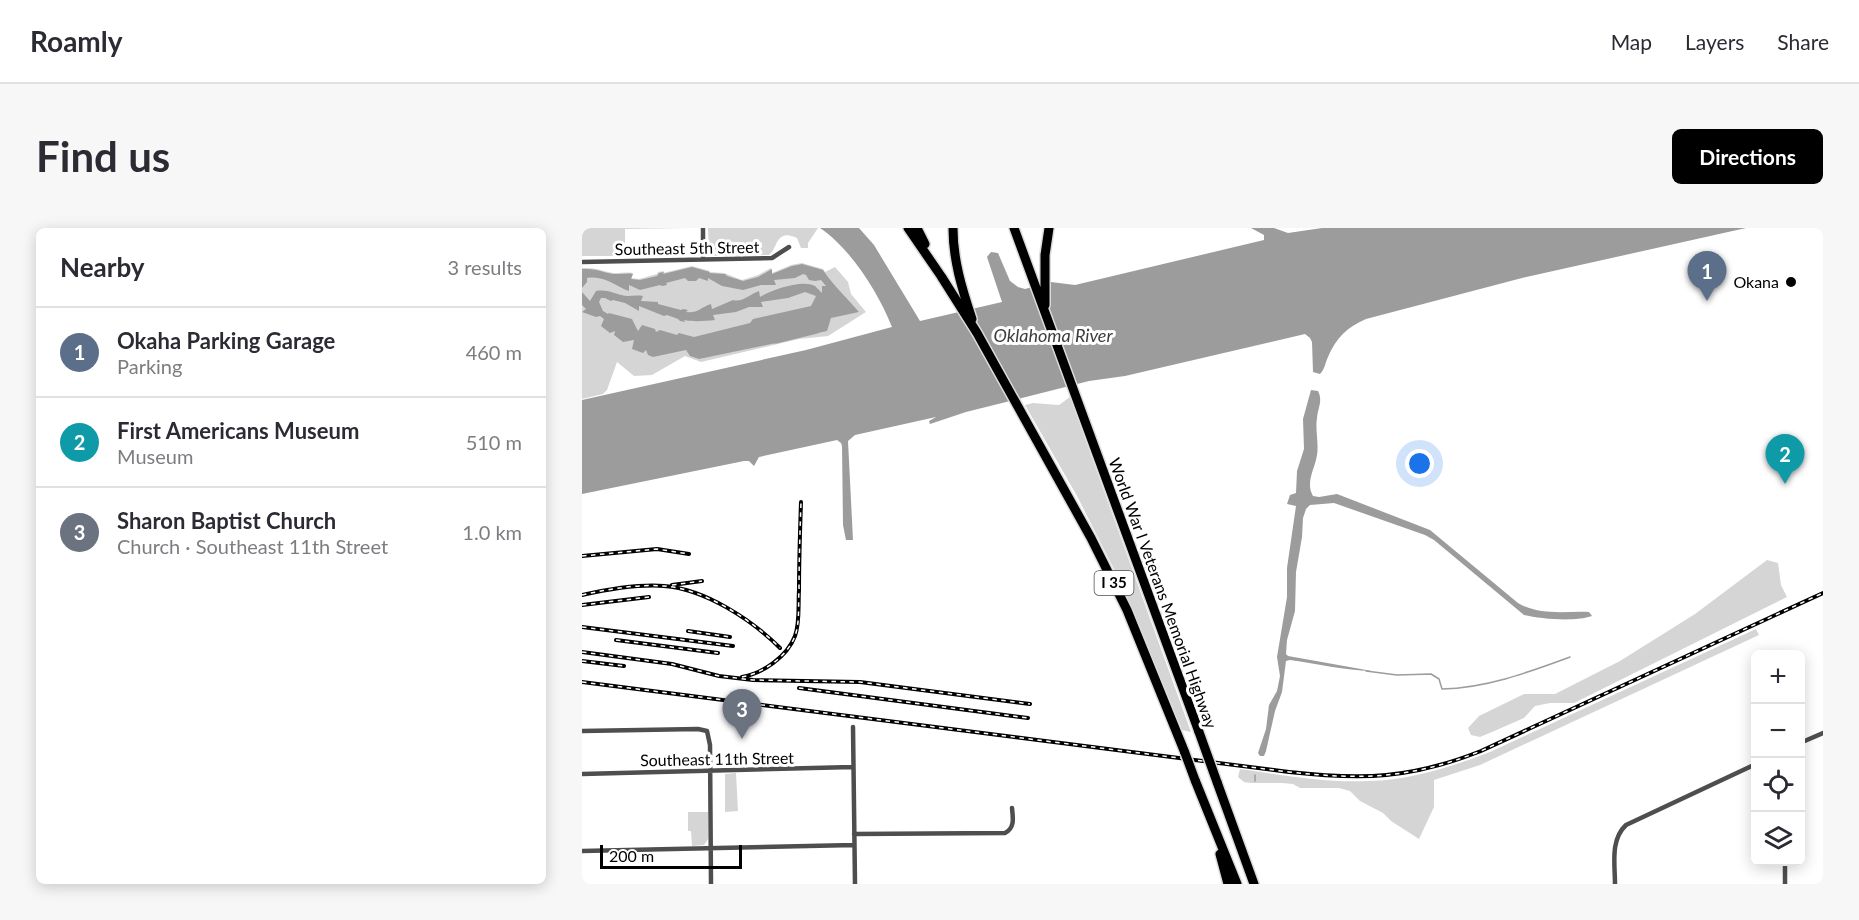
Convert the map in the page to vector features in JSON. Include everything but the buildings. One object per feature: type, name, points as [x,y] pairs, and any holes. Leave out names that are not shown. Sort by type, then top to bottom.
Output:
[{"type":"highway","points":[[908,228],[941,276]]},
{"type":"highway","points":[[917,228],[941,276],[977,333]]},
{"type":"highway","name":"I 35","points":[[953,228],[962,290],[977,333],[1083,522],[1114,583],[1237,884]]},
{"type":"highway","points":[[1006,228],[1023,253]]},
{"type":"highway","points":[[1014,228],[1023,253]]},
{"type":"highway","name":"I 35","points":[[1045,313],[1045,267],[1049,228]]},
{"type":"highway","name":"World War I Veterans Memorial Highway","points":[[1023,253],[1254,884]]},
{"type":"highway","points":[[1210,817],[1228,884]]},
{"type":"street","points":[[703,228],[704,259]]},
{"type":"street","name":"Southeast 5th Street","points":[[582,262],[772,258],[789,247]]},
{"type":"street","points":[[853,727],[855,884]]},
{"type":"street","points":[[582,731],[698,729],[707,731],[710,771],[711,884]]},
{"type":"street","points":[[1805,741],[1823,733]]},
{"type":"street","points":[[1615,884],[1616,842],[1623,827],[1751,766]]},
{"type":"street","name":"Southeast 11th Street","points":[[582,774],[854,767]]},
{"type":"street","points":[[854,834],[1005,833],[1013,824],[1012,808]]},
{"type":"street","points":[[582,851],[854,845]]},
{"type":"street","points":[[1785,866],[1785,884]]},
{"type":"shaded area","points":[[582,228],[688,228],[625,229],[625,256],[582,256]]},
{"type":"shaded area","points":[[708,228],[818,228],[808,243],[808,248],[801,248],[797,238],[785,236],[778,240],[769,255],[709,256]]},
{"type":"shaded area","points":[[802,263],[823,269],[825,272],[835,267],[848,282],[851,294],[866,312],[828,336],[799,339],[701,362],[685,356],[652,375],[634,376],[617,362],[607,390],[603,394],[582,399],[582,268],[613,273],[633,273],[631,278],[639,279],[658,272],[664,271],[663,273],[692,266],[709,272],[724,273],[742,280],[771,268],[772,273]]},
{"type":"shaded area","points":[[1070,397],[1191,732],[1182,730],[1121,583],[1077,496],[1025,405],[1033,403],[1059,405]]},
{"type":"shaded area","points":[[1767,560],[1778,563],[1781,585],[1787,597],[1574,703],[1550,703],[1535,706],[1524,718],[1480,737],[1471,735],[1468,728],[1479,716],[1524,694],[1555,694],[1620,661],[1695,614]]},
{"type":"shaded area","points":[[1756,629],[1759,635],[1480,765],[1434,780],[1434,807],[1419,839],[1391,821],[1383,813],[1360,801],[1350,791],[1339,788],[1300,788],[1293,784],[1282,783],[1251,783],[1244,782],[1238,777],[1240,769],[1320,780],[1369,781],[1400,778],[1446,768],[1490,752]]},
{"type":"shaded area","points":[[736,773],[738,811],[725,812],[725,774]]},
{"type":"shaded area","points":[[688,812],[708,812],[708,839],[704,845],[692,846],[691,831],[688,831]]},
{"type":"water","name":"Oklahoma River","points":[[820,228],[859,228],[874,245],[920,321],[1002,302],[987,257],[991,252],[998,253],[1010,281],[1025,289],[1051,282],[1075,285],[1264,240],[1264,235],[1251,228],[1274,228],[1288,233],[1322,228],[1746,228],[1522,278],[1366,319],[1353,326],[1339,339],[1320,374],[1313,372],[1312,342],[1305,334],[1125,376],[1089,381],[966,412],[930,424],[929,421],[936,417],[855,435],[848,441],[853,540],[846,540],[843,525],[842,446],[837,440],[759,457],[754,466],[749,461],[744,461],[582,494],[582,400],[806,350],[892,327],[871,286],[853,259]]},
{"type":"water","points":[[802,264],[823,270],[859,312],[831,318],[827,331],[818,333],[817,330],[776,340],[776,343],[699,359],[690,356],[686,350],[653,357],[648,355],[646,350],[643,353],[632,349],[634,340],[623,342],[614,335],[615,331],[610,333],[601,326],[604,319],[600,316],[596,317],[582,312],[586,309],[582,305],[582,292],[590,301],[596,291],[605,291],[627,296],[643,296],[641,301],[658,302],[658,304],[690,312],[711,304],[712,309],[759,291],[760,297],[771,291],[809,284],[822,293],[822,286],[826,286],[821,280],[809,280],[803,274],[795,278],[774,280],[776,285],[761,285],[743,290],[722,286],[708,278],[708,281],[699,278],[696,281],[688,281],[685,278],[666,283],[667,285],[640,290],[629,285],[629,291],[604,279],[593,277],[587,278],[582,288],[582,269],[613,274],[633,274],[631,279],[640,280],[657,276],[659,273],[692,267],[709,273],[725,274],[743,281],[758,277],[772,269],[772,274]],"holes":[[[805,292],[816,296],[811,306],[753,319],[750,323],[694,337],[660,330],[656,332],[655,329],[642,325],[638,331],[632,319],[608,314],[603,311],[599,302],[601,298],[605,298],[625,303],[639,311],[639,306],[685,322],[684,320],[715,320],[713,315],[736,312],[749,307],[763,307],[761,302],[788,298]]]},
{"type":"water","points":[[1311,390],[1318,391],[1320,398],[1317,455],[1310,481],[1313,496],[1337,494],[1430,530],[1518,603],[1526,607],[1552,612],[1589,612],[1592,616],[1558,619],[1524,615],[1425,535],[1334,503],[1310,505],[1303,518],[1296,572],[1295,611],[1287,640],[1286,654],[1372,671],[1286,661],[1282,692],[1266,751],[1264,756],[1260,756],[1258,753],[1266,729],[1269,705],[1277,691],[1280,676],[1277,657],[1287,597],[1287,568],[1296,506],[1287,504],[1290,495],[1296,493],[1297,471],[1304,449],[1303,419]]},
{"type":"waterway","points":[[770,340],[776,341],[821,328]]},
{"type":"waterway","points":[[1366,671],[1397,675],[1431,674],[1439,679],[1442,689],[1459,688],[1508,678],[1570,657]]},
{"type":"waterway","points":[[1255,775],[1255,781]]},
{"type":"railway","points":[[742,677],[758,672],[773,663],[786,651],[795,636],[798,625],[801,502]]},
{"type":"railway","points":[[582,556],[657,549],[689,554]]},
{"type":"railway","points":[[672,585],[702,581]]},
{"type":"railway","points":[[582,595],[633,586],[680,588],[727,608],[756,627],[780,648]]},
{"type":"railway","points":[[582,682],[1289,772],[1340,776],[1386,775],[1431,767],[1481,751],[1823,593]]},
{"type":"railway","points":[[582,605],[649,597]]},
{"type":"railway","points":[[582,627],[733,646]]},
{"type":"railway","points":[[688,631],[730,637]]},
{"type":"railway","points":[[616,640],[718,653]]},
{"type":"railway","points":[[582,652],[672,664],[719,676],[753,680],[860,682],[1030,704]]},
{"type":"railway","points":[[582,661],[624,666]]},
{"type":"railway","points":[[799,688],[1028,718]]},
{"type":"place","name":"Okana","points":[[1791,282]]},
{"type":"place","name":"Okaha Parking Garage","points":[[1707,301]]},
{"type":"place","name":"First Americans Museum","points":[[1785,484]]},
{"type":"place","name":"Sharon Baptist Church","points":[[742,739]]}]
